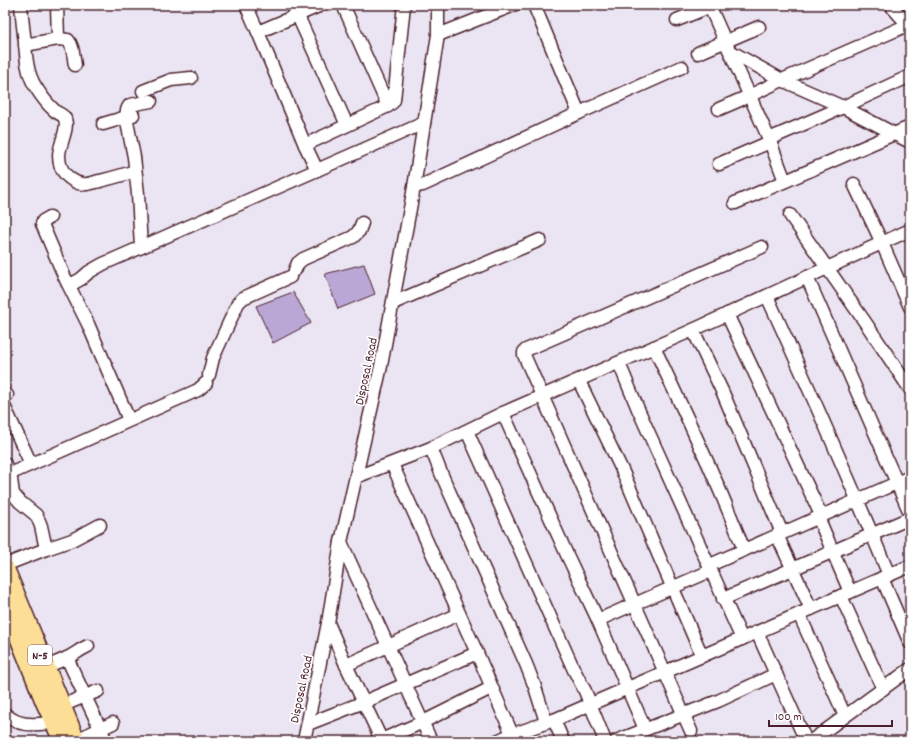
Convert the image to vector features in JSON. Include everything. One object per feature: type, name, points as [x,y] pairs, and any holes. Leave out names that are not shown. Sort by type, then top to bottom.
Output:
[{"type":"highway","name":"N-5","points":[[5,569],[61,706],[72,741]]},
{"type":"highway","name":"N-5","points":[[5,602],[45,702],[55,723],[72,741]]},
{"type":"street","points":[[21,5],[28,69],[35,86],[52,109],[66,120],[66,126],[59,154],[61,168],[69,177],[82,184],[88,184],[135,171]]},
{"type":"street","points":[[57,5],[58,39]]},
{"type":"street","points":[[246,5],[317,170]]},
{"type":"street","points":[[258,32],[295,10],[321,5]]},
{"type":"street","points":[[343,5],[388,106]]},
{"type":"street","points":[[305,144],[388,106],[393,102],[395,97],[404,5]]},
{"type":"street","name":"Disposal Road","points":[[304,741],[328,623],[341,542],[381,366],[393,303],[414,187],[438,35],[438,5]]},
{"type":"street","points":[[438,35],[514,5]]},
{"type":"street","points":[[534,5],[579,113]]},
{"type":"street","points":[[678,20],[711,6],[785,181]]},
{"type":"street","points":[[718,109],[909,25],[893,8]]},
{"type":"street","points":[[295,10],[347,125]]},
{"type":"street","points":[[698,53],[728,47],[759,27]]},
{"type":"street","points":[[25,45],[58,39],[68,40],[70,41],[72,48],[75,65]]},
{"type":"street","points":[[728,47],[782,80],[843,107],[910,142]]},
{"type":"street","points":[[414,187],[423,185],[682,67]]},
{"type":"street","points":[[719,164],[910,76]]},
{"type":"street","points":[[141,248],[138,194],[130,116],[127,109],[131,104],[145,98],[171,80],[191,78]]},
{"type":"street","points":[[103,124],[130,116]]},
{"type":"street","points":[[66,280],[70,283],[76,283],[94,269],[424,122]]},
{"type":"street","points":[[735,204],[910,127]]},
{"type":"street","points":[[854,184],[910,307]]},
{"type":"street","points":[[790,215],[910,389]]},
{"type":"street","points":[[50,217],[43,221],[42,224],[66,280],[88,324],[129,420]]},
{"type":"street","points":[[46,549],[41,526],[36,515],[16,498],[12,489],[11,479],[7,471],[31,464],[198,390],[207,379],[214,354],[238,303],[243,298],[293,273],[298,263],[303,259],[353,237],[359,231],[362,223]]},
{"type":"street","points":[[356,477],[431,448],[503,413],[693,330],[910,230]]},
{"type":"street","points":[[393,303],[540,240]]},
{"type":"street","points":[[691,731],[542,396],[524,352],[762,247]]},
{"type":"street","points":[[806,277],[910,513]]},
{"type":"street","points":[[767,296],[858,500],[910,643]]},
{"type":"street","points":[[727,314],[819,516],[833,552],[845,594],[883,689]]},
{"type":"street","points":[[693,330],[723,393],[793,569],[812,608]]},
{"type":"street","points":[[654,347],[729,510],[744,550]]},
{"type":"street","points":[[619,363],[742,639]]},
{"type":"street","points":[[579,381],[622,470],[702,656]]},
{"type":"street","points":[[5,408],[8,422],[31,464]]},
{"type":"street","points":[[503,413],[598,620],[645,729]]},
{"type":"street","points":[[467,431],[574,670],[585,691],[605,741]]},
{"type":"street","points":[[431,448],[550,721],[563,741]]},
{"type":"street","points":[[392,464],[512,734]]},
{"type":"street","points":[[598,620],[708,572],[710,565],[910,477]]},
{"type":"street","points":[[723,599],[910,518]]},
{"type":"street","points":[[5,565],[72,540],[100,524]]},
{"type":"street","points":[[341,542],[431,741]]},
{"type":"street","points":[[498,741],[512,734],[590,705],[910,566]]},
{"type":"street","points":[[346,665],[459,614]]},
{"type":"street","points":[[799,614],[845,716]]},
{"type":"street","points":[[328,623],[381,741],[491,688]]},
{"type":"street","points":[[757,632],[806,741]]},
{"type":"street","points":[[45,667],[67,658],[80,649],[88,646]]},
{"type":"street","points":[[308,724],[364,702],[476,653]]},
{"type":"street","points":[[67,658],[106,741]]},
{"type":"street","points":[[811,741],[910,669]]},
{"type":"street","points":[[616,741],[718,701],[776,674]]},
{"type":"street","points":[[61,706],[98,691]]},
{"type":"street","points":[[5,714],[10,719],[20,724],[55,723]]},
{"type":"street","points":[[72,741],[113,723]]},
{"type":"building","points":[[364,264],[375,294],[338,309],[325,274]]},
{"type":"building","points":[[293,292],[311,323],[273,343],[256,306]]}]
